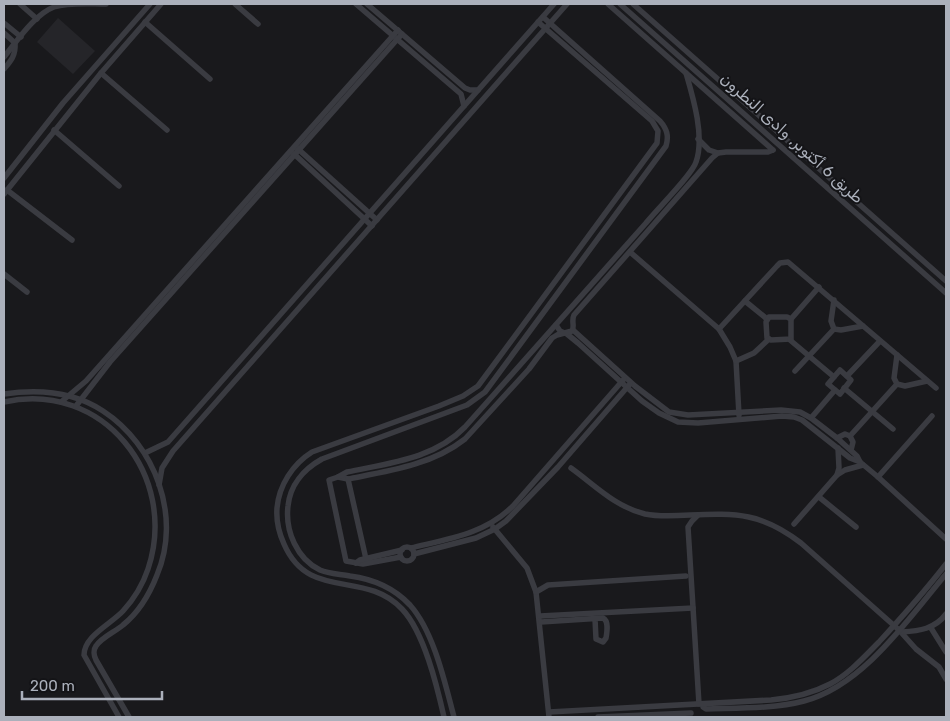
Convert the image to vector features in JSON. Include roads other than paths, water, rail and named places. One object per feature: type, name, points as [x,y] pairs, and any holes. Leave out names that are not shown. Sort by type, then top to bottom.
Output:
[{"type":"street","points":[[20,4],[37,18]]},
{"type":"street","points":[[4,56],[37,18],[49,10],[63,5],[106,4]]},
{"type":"street","points":[[4,178],[63,103],[150,4]]},
{"type":"street","points":[[72,240],[5,192],[101,73],[161,4]]},
{"type":"street","points":[[235,4],[258,24]]},
{"type":"street","points":[[356,4],[461,94],[464,106]]},
{"type":"street","points":[[367,4],[465,88],[478,90]]},
{"type":"street","points":[[159,485],[162,468],[172,451],[567,4]]},
{"type":"street","points":[[608,4],[773,150],[768,152],[718,153],[705,147],[698,139]]},
{"type":"street","name":"طريق 6 أكتوبر, وادى النطرون","points":[[620,4],[946,293]]},
{"type":"street","name":"طريق 6 أكتوبر, وادى النطرون","points":[[633,4],[946,281]]},
{"type":"street","points":[[144,453],[164,445],[553,5],[559,12]]},
{"type":"street","points":[[454,717],[440,668],[419,617],[410,605],[385,586],[364,578],[320,570],[304,557],[296,546],[289,526],[287,512],[291,494],[296,484],[304,472],[322,459],[416,425],[474,401],[485,392],[661,154],[668,141],[666,130],[660,120],[540,20]]},
{"type":"street","points":[[145,22],[210,79]]},
{"type":"street","points":[[4,23],[20,37]]},
{"type":"street","points":[[444,717],[432,670],[412,622],[394,602],[382,594],[366,588],[318,579],[306,573],[296,564],[286,549],[278,527],[277,511],[279,497],[292,469],[300,460],[312,452],[439,406],[472,390],[481,383],[654,148],[659,135],[657,127],[652,121],[547,25]]},
{"type":"street","points":[[76,406],[110,362],[400,32]]},
{"type":"street","points":[[4,33],[15,44]]},
{"type":"street","points":[[4,69],[13,57],[15,44]]},
{"type":"street","points":[[101,73],[167,130]]},
{"type":"street","points":[[539,350],[556,325],[691,171],[697,161],[696,107],[686,73]]},
{"type":"street","points":[[63,103],[72,110]]},
{"type":"street","points":[[54,130],[119,186]]},
{"type":"street","points":[[295,151],[377,220]]},
{"type":"street","points":[[295,151],[372,226]]},
{"type":"street","points":[[62,402],[86,381],[295,151]]},
{"type":"street","points":[[570,332],[573,317],[718,153]]},
{"type":"street","points":[[691,171],[696,176]]},
{"type":"street","points":[[681,182],[687,187]]},
{"type":"street","points":[[665,201],[671,206]]},
{"type":"street","points":[[658,208],[664,213]]},
{"type":"street","points":[[630,252],[719,329],[736,361],[739,420]]},
{"type":"street","points":[[719,329],[777,266],[784,262],[792,264],[936,388]]},
{"type":"street","points":[[4,274],[27,292]]},
{"type":"street","points":[[593,283],[599,287]]},
{"type":"street","points":[[790,340],[792,337],[790,319],[819,287]]},
{"type":"street","points":[[834,300],[830,321],[834,329]]},
{"type":"street","points":[[745,301],[767,319]]},
{"type":"street","points":[[767,319],[769,317],[787,317],[790,319]]},
{"type":"street","points":[[767,319],[766,336],[769,339]]},
{"type":"street","points":[[525,323],[532,328]]},
{"type":"street","points":[[556,325],[560,331],[570,332],[580,340],[652,408],[678,422],[698,423],[782,416],[794,417],[807,424],[854,461],[878,477],[946,539]]},
{"type":"street","points":[[834,329],[841,330],[863,326]]},
{"type":"street","points":[[795,371],[834,329]]},
{"type":"street","points":[[413,551],[410,560],[404,560],[402,557],[366,564],[348,562],[345,558],[328,484],[330,479],[348,479],[438,448],[465,427],[554,336],[570,332]]},
{"type":"street","points":[[736,361],[754,352],[769,339],[790,340],[834,377]]},
{"type":"street","points":[[847,376],[880,341]]},
{"type":"street","points":[[897,355],[894,377],[897,384]]},
{"type":"street","points":[[840,370],[847,376],[851,380],[840,394],[828,384],[840,370]]},
{"type":"street","points":[[413,551],[467,534],[490,524],[509,509],[624,380]]},
{"type":"street","points":[[897,384],[905,386],[927,381]]},
{"type":"street","points":[[850,436],[897,384]]},
{"type":"street","points":[[629,385],[663,409],[674,414],[696,415],[786,410],[800,412],[812,418],[837,438],[858,456],[861,464]]},
{"type":"street","points":[[356,563],[402,550],[406,547],[413,551],[469,540],[495,529],[518,510],[629,385]]},
{"type":"street","points":[[844,388],[893,429]]},
{"type":"street","points":[[812,418],[835,390]]},
{"type":"street","points":[[4,394],[32,392],[68,395],[81,400],[111,416],[122,426],[139,445],[154,469],[166,520],[164,552],[158,574],[148,596],[127,621],[96,646],[94,656],[129,717]]},
{"type":"street","points":[[4,402],[25,399],[62,402],[76,406],[95,416],[116,432],[130,449],[143,472],[152,494],[155,528],[148,569],[137,591],[123,611],[88,641],[85,648],[84,655],[119,717]]},
{"type":"street","points":[[878,477],[932,416]]},
{"type":"street","points":[[116,432],[122,426]]},
{"type":"street","points":[[837,438],[845,434],[850,436],[854,442],[851,450]]},
{"type":"street","points":[[164,445],[172,451]]},
{"type":"street","points":[[837,475],[839,468],[838,448]]},
{"type":"street","points":[[561,452],[567,457]]},
{"type":"street","points":[[794,524],[837,475],[861,464]]},
{"type":"street","points":[[571,468],[607,497],[628,508],[653,515],[741,514],[767,522],[786,532],[801,543],[898,629],[916,649],[942,669],[946,679]]},
{"type":"street","points":[[338,478],[347,472],[378,469]]},
{"type":"street","points":[[348,479],[366,559]]},
{"type":"street","points":[[818,497],[856,527]]},
{"type":"street","points":[[688,527],[699,515]]},
{"type":"street","points":[[677,516],[684,520],[688,527],[701,704],[706,709],[787,705],[814,698],[834,690],[852,678],[946,574]]},
{"type":"street","points":[[490,524],[527,568],[536,592],[549,714],[701,704]]},
{"type":"street","points":[[402,550],[402,557]]},
{"type":"street","points":[[898,629],[946,564]]},
{"type":"street","points":[[536,592],[548,585],[686,576]]},
{"type":"street","points":[[540,619],[693,608]]},
{"type":"street","points":[[898,629],[931,628],[942,620],[946,614]]},
{"type":"street","points":[[540,619],[595,619]]},
{"type":"street","points":[[931,628],[946,652]]},
{"type":"street","points":[[102,630],[108,636]]},
{"type":"street","points":[[432,670],[440,668]]},
{"type":"street","points":[[435,681],[444,679]]},
{"type":"street","points":[[598,717],[692,715],[690,704]]}]
